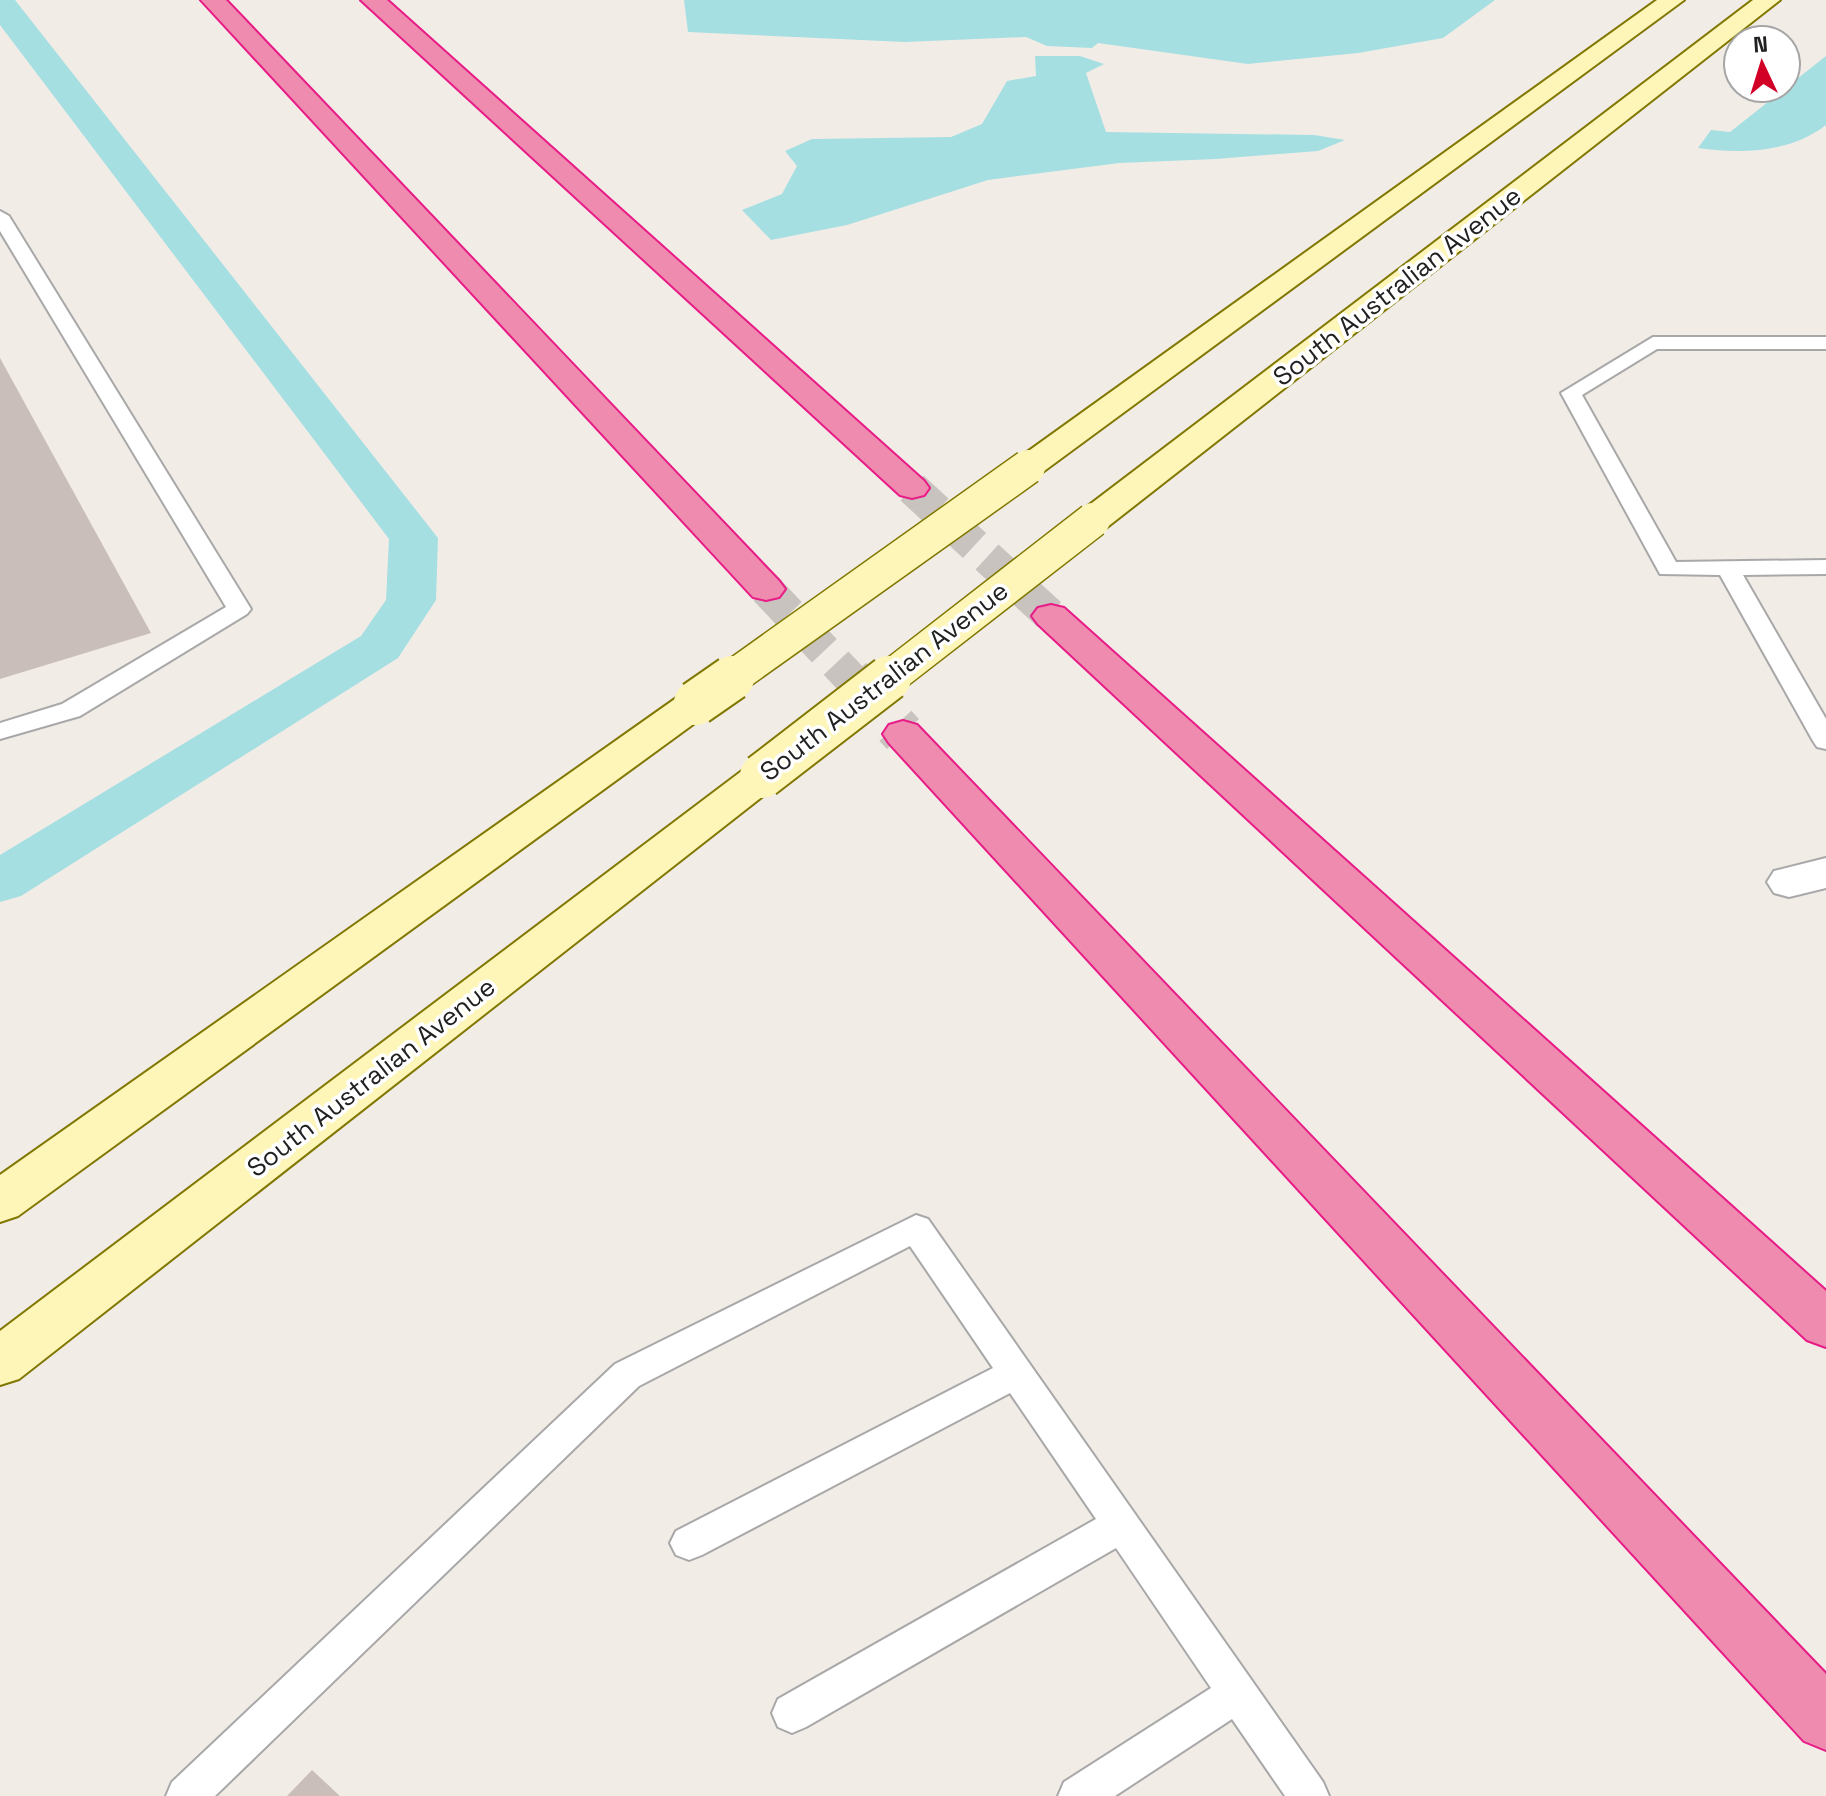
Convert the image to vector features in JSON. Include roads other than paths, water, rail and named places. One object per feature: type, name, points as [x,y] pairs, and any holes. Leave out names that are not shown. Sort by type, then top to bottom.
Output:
[{"type":"highway","points":[[200,0],[239,27]]},
{"type":"highway","points":[[213,0],[766,589]]},
{"type":"highway","points":[[373,0],[912,488]]},
{"type":"highway","points":[[1051,616],[1826,1324]]},
{"type":"highway","points":[[903,734],[1826,1719]]},
{"type":"highway","points":[[1698,1208],[1826,1301]]},
{"type":"main road","points":[[0,1202],[1028,467],[1672,0]]},
{"type":"main road","name":"South Australian Avenue","points":[[0,1362],[1768,0]]},
{"type":"lane","points":[[0,216],[239,609],[71,710],[0,731]]},
{"type":"lane","points":[[1826,343],[1653,343],[1571,393],[1668,569],[1826,567]]},
{"type":"lane","points":[[1727,568],[1826,741]]},
{"type":"lane","points":[[186,1796],[627,1375],[916,1228],[1309,1796]]},
{"type":"lane","points":[[689,1543],[1016,1373]]},
{"type":"lane","points":[[792,1713],[1121,1525]]},
{"type":"lane","points":[[1078,1796],[1238,1693]]},
{"type":"water","points":[[684,0],[1495,0],[1443,38],[1358,53],[1248,64],[1098,43],[1092,48],[1047,46],[1026,37],[905,42],[688,32]]},
{"type":"water","points":[[1035,56],[1080,56],[1104,64],[1086,73],[1106,132],[1314,135],[1345,140],[1318,151],[1119,163],[988,180],[847,225],[771,240],[742,210],[782,194],[797,166],[785,151],[812,139],[951,137],[982,124],[1007,81],[1036,76]]},
{"type":"water","points":[[1826,56],[1826,125],[1797,141],[1765,149],[1731,151],[1698,148],[1711,130],[1730,132],[1765,104],[1802,104],[1802,75]]},
{"type":"waterway","points":[[0,3],[414,538],[411,600],[380,647],[0,882]]},
{"type":"tunnel","points":[[912,488],[1051,616]]},
{"type":"tunnel","points":[[766,589],[852,680]]},
{"type":"tunnel","points":[[850,678],[903,734]]}]
